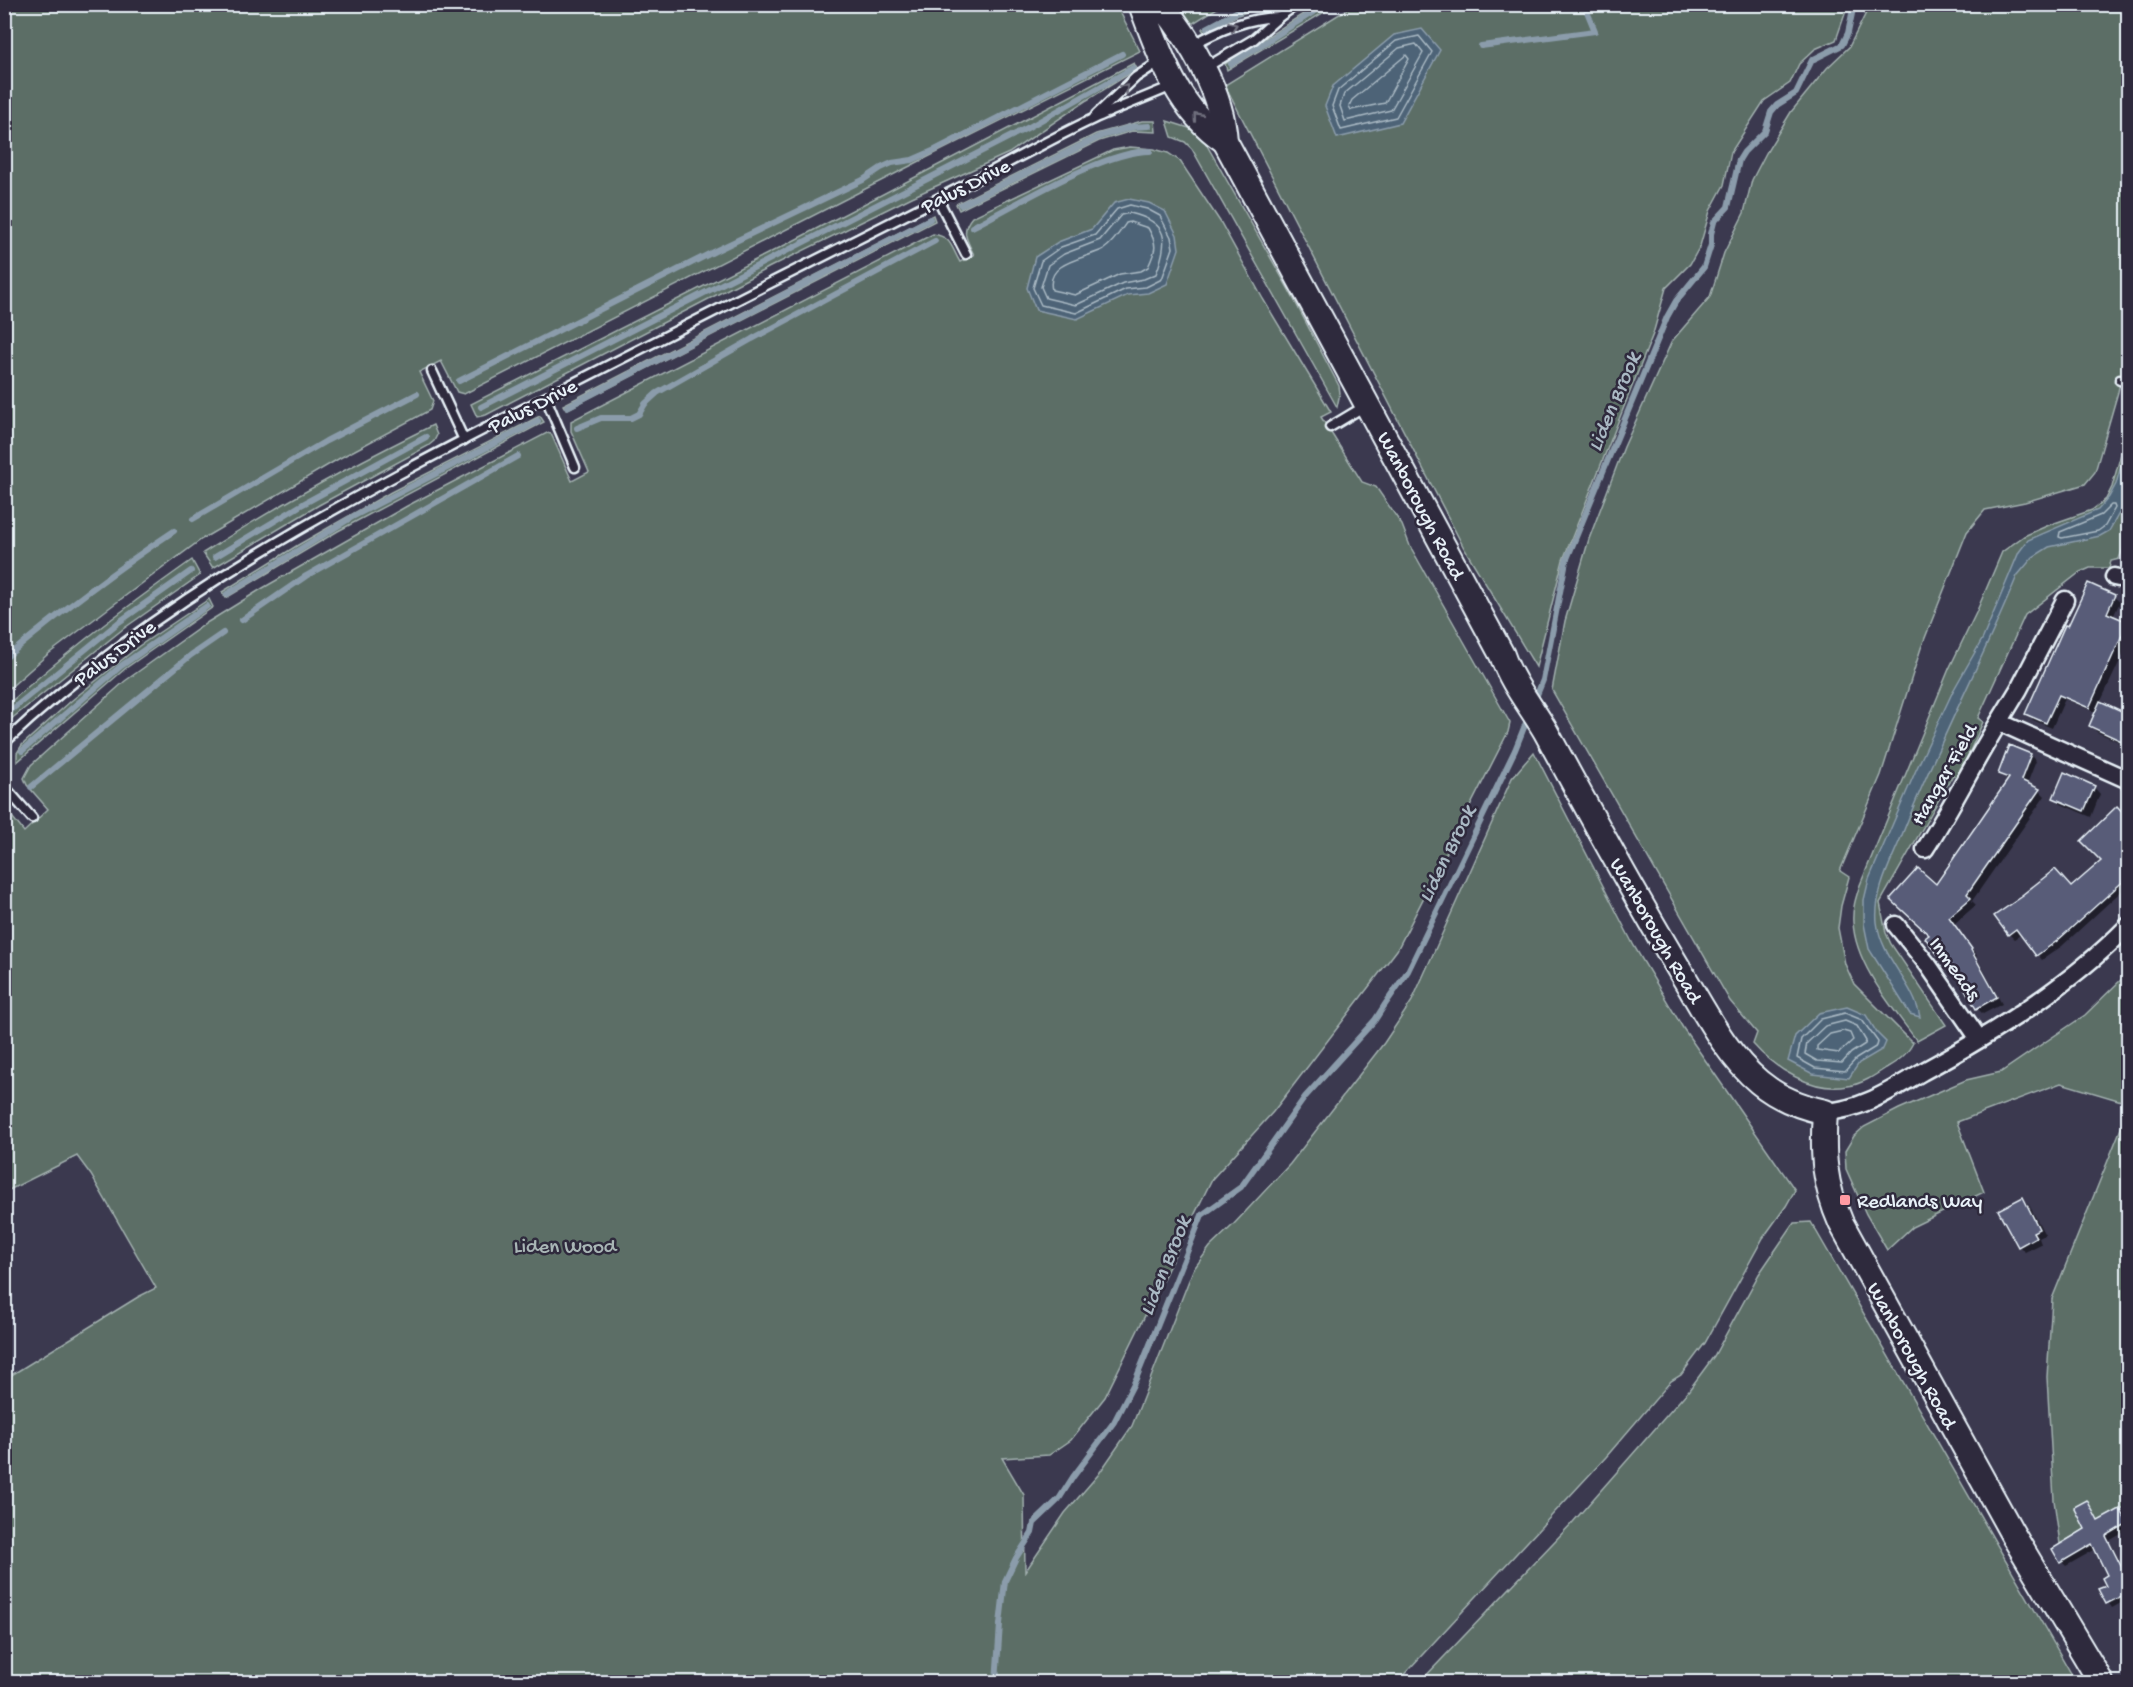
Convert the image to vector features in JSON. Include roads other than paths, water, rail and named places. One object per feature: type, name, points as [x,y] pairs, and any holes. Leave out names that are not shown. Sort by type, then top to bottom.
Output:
[{"type":"street","name":"Wanborough Road","points":[[1141,4],[1174,85],[1198,119],[1212,133],[1225,141]]},
{"type":"street","name":"Wanborough Road","points":[[1161,4],[1190,46],[1220,105],[1225,141],[1502,655],[1509,675],[1527,699],[1546,732],[1660,939],[1720,1036],[1744,1067],[1760,1082],[1805,1108],[1825,1112],[1823,1151],[1825,1174],[1831,1200],[1841,1223],[2012,1533],[2100,1683]]},
{"type":"street","name":"Palus Drive","points":[[1162,60],[1190,46]]},
{"type":"street","name":"Palus Drive","points":[[1174,85],[1202,70]]},
{"type":"street","name":"Hangar Field","points":[[1925,849],[2019,689],[2065,600]]},
{"type":"street","name":"Hangar Field","points":[[1999,722],[2128,780]]},
{"type":"street","name":"Inmeads","points":[[1896,925],[1942,984],[1979,1039]]},
{"type":"street","points":[[1825,1112],[1865,1104],[1979,1039],[2069,979],[2128,926]]},
{"type":"lane","name":"Palus Drive","points":[[1202,70],[1254,39],[1278,17],[1298,4]]},
{"type":"lane","name":"Palus Drive","points":[[1190,46],[1246,21],[1278,17]]},
{"type":"lane","name":"Palus Drive","points":[[1092,120],[1136,77],[1162,60]]},
{"type":"lane","name":"Palus Drive","points":[[4,743],[36,713],[98,662],[211,582],[327,513],[464,440],[1092,120],[1174,85]]},
{"type":"lane","points":[[938,199],[966,254]]},
{"type":"lane","points":[[432,371],[464,440]]},
{"type":"lane","points":[[546,398],[575,467]]},
{"type":"lane","points":[[1330,427],[1368,405]]},
{"type":"lane","points":[[4,786],[32,818]]},
{"type":"water","points":[[1422,29],[1440,50],[1400,123],[1337,138],[1325,106],[1333,86],[1394,35]]},
{"type":"water","points":[[1129,199],[1149,203],[1165,211],[1177,235],[1179,249],[1167,284],[1148,293],[1128,295],[1077,319],[1036,310],[1027,288],[1035,257],[1058,242],[1092,229],[1114,203]]},
{"type":"water","points":[[2128,440],[2128,491],[2122,508],[2109,531],[2100,536],[2049,547],[2033,557],[2017,576],[1929,770],[1884,877],[1878,900],[1877,922],[1885,947],[1917,1005],[1920,1017],[1910,1014],[1869,949],[1864,924],[1864,900],[1869,879],[1953,691],[1983,638],[2019,552],[2028,540],[2098,510],[2116,484]]},
{"type":"water","points":[[1847,1007],[1866,1015],[1877,1033],[1886,1042],[1883,1049],[1859,1063],[1849,1078],[1813,1074],[1788,1061],[1795,1036],[1819,1013]]},
{"type":"waterway","points":[[1207,28],[1252,4]]},
{"type":"waterway","points":[[1231,64],[1326,4]]},
{"type":"waterway","points":[[1481,46],[1595,31],[1582,4]]},
{"type":"waterway","name":"Liden Brook","points":[[1534,702],[1543,680],[1566,561],[1667,317],[1676,301],[1704,267],[1711,245],[1714,222],[1728,207],[1739,160],[1765,131],[1771,112],[1777,105],[1796,93],[1812,60],[1842,45],[1848,33],[1854,4]]},
{"type":"waterway","points":[[459,381],[717,250],[863,180],[881,168],[892,163],[912,160],[935,150],[1122,54]]},
{"type":"waterway","points":[[481,407],[1029,127],[1133,68]]},
{"type":"waterway","points":[[961,205],[1101,136],[1132,127],[1149,126]]},
{"type":"waterway","points":[[972,227],[1085,169],[1131,153],[1150,151]]},
{"type":"waterway","points":[[567,407],[930,219]]},
{"type":"waterway","points":[[577,428],[601,418],[631,418],[639,414],[645,404],[657,393],[752,339],[935,241]]},
{"type":"waterway","points":[[193,519],[326,441],[417,394]]},
{"type":"waterway","points":[[227,594],[354,516],[538,421]]},
{"type":"waterway","points":[[215,557],[303,504],[426,437]]},
{"type":"waterway","points":[[242,620],[306,576],[518,456]]},
{"type":"waterway","points":[[4,659],[88,592],[174,531]]},
{"type":"waterway","points":[[4,716],[119,622],[191,571]]},
{"type":"waterway","points":[[22,751],[121,666],[207,606]]},
{"type":"waterway","points":[[31,787],[191,655],[223,633]]},
{"type":"waterway","name":"Liden Brook","points":[[996,1682],[1005,1581],[1032,1533],[1034,1523],[1059,1499],[1114,1422],[1136,1379],[1202,1215],[1241,1187],[1305,1097],[1375,1020],[1408,971],[1515,750],[1529,715]]},
{"type":"place","name":"Redlands Way","points":[[1845,1200]]},
{"type":"park label","name":"Liden Wood","points":[[565,1245]]}]
